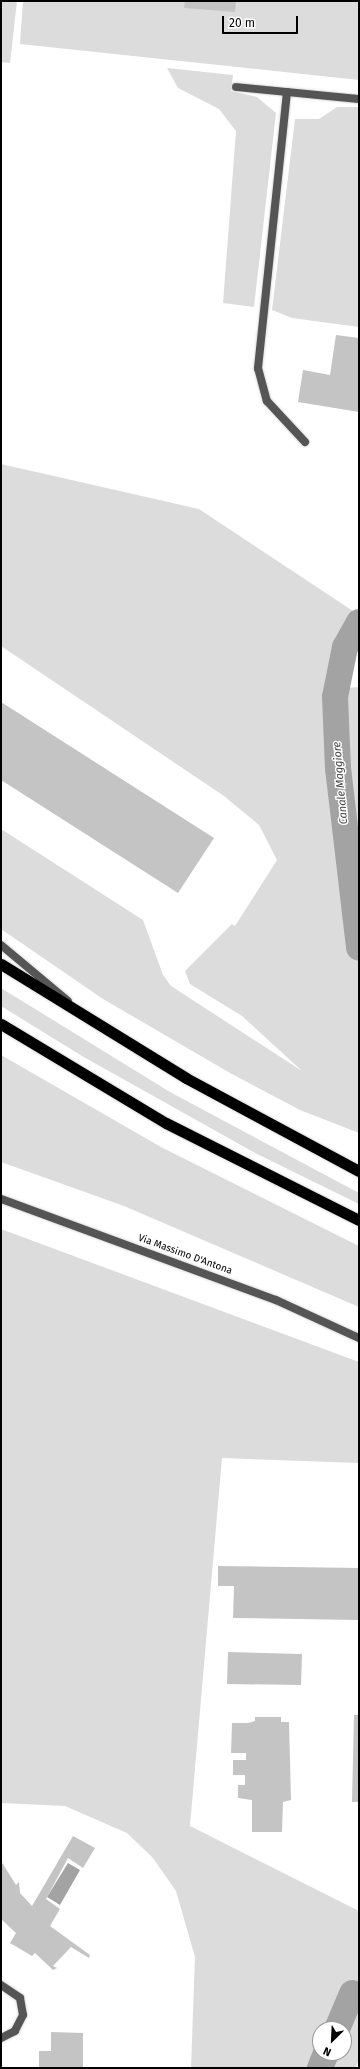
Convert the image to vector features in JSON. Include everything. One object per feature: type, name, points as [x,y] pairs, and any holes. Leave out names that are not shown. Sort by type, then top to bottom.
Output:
[{"type":"highway","points":[[1,964],[129,1044],[359,1171]]},
{"type":"highway","points":[[1,1024],[160,1119],[359,1220]]},
{"type":"street","points":[[236,87],[359,99]]},
{"type":"street","points":[[287,92],[258,368],[267,401],[305,442]]},
{"type":"street","points":[[1,945],[76,1008],[129,1044]]},
{"type":"street","name":"Via Massimo D'Antona","points":[[1,1199],[276,1300],[359,1338]]},
{"type":"street","points":[[1,1985],[20,1998],[23,2015],[15,2031],[1,2038]]},
{"type":"shaded area","points":[[1,1],[17,1],[10,63],[1,62]]},
{"type":"shaded area","points":[[23,1],[359,1],[359,80],[20,44]]},
{"type":"shaded area","points":[[167,68],[233,75],[231,91],[257,97],[276,113],[254,307],[223,303],[236,131],[219,109],[178,88]]},
{"type":"shaded area","points":[[337,107],[359,107],[359,327],[292,318],[272,310],[295,119],[319,119]]},
{"type":"shaded area","points":[[1,464],[199,509],[359,615],[359,646],[347,688],[359,687],[359,1133],[300,1110],[230,1073],[103,999],[1,929],[1,829],[143,920],[163,975],[171,986],[302,1071],[242,1016],[190,984],[185,971],[232,924],[235,926],[277,860],[259,825],[224,796],[1,646]]},
{"type":"shaded area","points":[[1,988],[170,1092],[359,1193],[359,1204],[257,1154],[82,1056],[1,1006]]},
{"type":"shaded area","points":[[1,1055],[161,1147],[359,1246],[359,1307],[124,1206],[1,1162]]},
{"type":"shaded area","points":[[1,1229],[359,1362],[359,1463],[222,1458],[190,1826],[359,1911],[359,2058],[356,2068],[191,2068],[195,1957],[176,1891],[153,1858],[127,1833],[65,1806],[1,1803]]},
{"type":"shaded area","points":[[68,1863],[80,1870],[60,1905],[47,1897]]},
{"type":"building","points":[[185,1],[236,1],[235,12],[184,8]]},
{"type":"building","points":[[336,335],[359,338],[359,412],[298,402],[303,370],[330,375]]},
{"type":"building","points":[[1,702],[214,838],[178,893],[1,780]]},
{"type":"building","points":[[218,1566],[359,1568],[359,1620],[233,1618],[234,1586],[218,1586]]},
{"type":"building","points":[[228,1652],[302,1654],[301,1685],[227,1684]]},
{"type":"building","points":[[354,1715],[359,1715],[359,1802],[352,1802]]},
{"type":"building","points":[[255,1717],[281,1717],[281,1722],[289,1722],[291,1800],[283,1802],[282,1832],[252,1832],[252,1800],[238,1798],[238,1785],[245,1785],[245,1775],[233,1775],[233,1760],[246,1760],[246,1753],[231,1753],[232,1723],[248,1723],[255,1721]]},
{"type":"building","points":[[73,1836],[95,1848],[83,1868],[68,1858],[46,1899],[60,1909],[50,1926],[90,1955],[89,1958],[71,1947],[53,1966],[57,1968],[53,1970],[35,1953],[32,1956],[10,1943],[16,1933],[1,1919],[1,1861],[16,1885],[19,1882],[20,1893],[32,1906]]},
{"type":"building","points":[[51,2032],[83,2033],[83,2068],[39,2068],[39,2051],[51,2051]]},
{"type":"waterway","name":"Canale Maggiore","points":[[359,622],[345,647],[335,697],[338,768],[359,948]]},
{"type":"waterway","points":[[340,2021],[352,1993]]},
{"type":"waterway","points":[[320,2068],[323,2061]]}]
